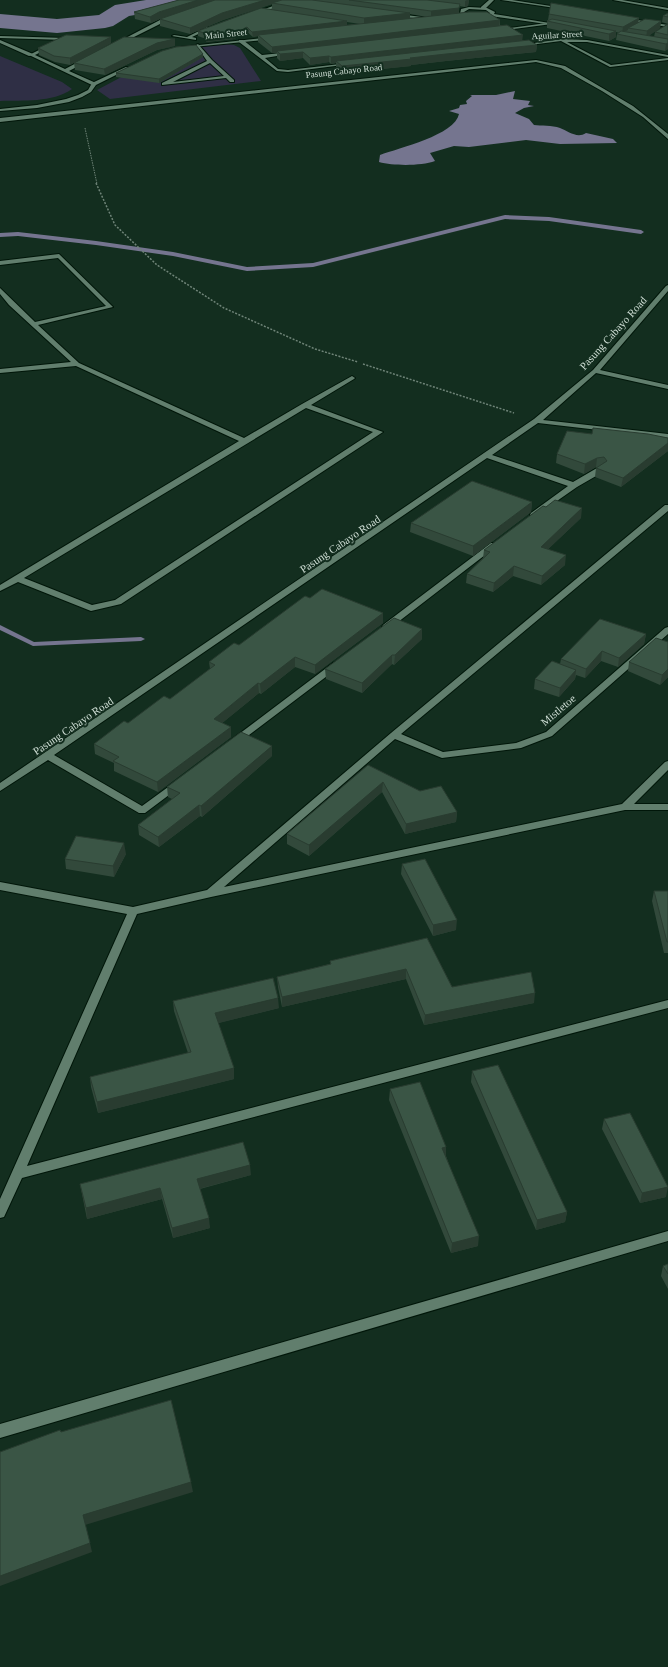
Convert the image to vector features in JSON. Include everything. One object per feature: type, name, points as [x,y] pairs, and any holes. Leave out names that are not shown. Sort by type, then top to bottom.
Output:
[{"type":"street","points":[[483,8],[492,0]]},
{"type":"street","points":[[503,0],[570,9]]},
{"type":"street","points":[[615,0],[668,9]]},
{"type":"street","points":[[250,14],[294,1]]},
{"type":"street","points":[[459,8],[483,8],[491,10],[493,13],[491,15]]},
{"type":"street","points":[[466,9],[462,13],[468,16]]},
{"type":"street","points":[[262,11],[277,13]]},
{"type":"street","points":[[389,14],[434,20],[412,22]]},
{"type":"street","points":[[456,17],[478,17],[491,15],[567,26]]},
{"type":"street","points":[[111,47],[162,21],[178,16]]},
{"type":"street","points":[[622,18],[668,26]]},
{"type":"street","points":[[489,30],[552,23]]},
{"type":"street","points":[[663,30],[668,26]]},
{"type":"street","points":[[187,38],[213,27]]},
{"type":"street","points":[[116,37],[137,33]]},
{"type":"street","points":[[174,36],[187,38],[199,43],[210,61],[232,81]]},
{"type":"street","points":[[0,37],[73,39]]},
{"type":"street","name":"Main Street","points":[[176,48],[199,43],[279,37]]},
{"type":"street","points":[[31,55],[66,39]]},
{"type":"street","points":[[562,40],[610,66],[668,59]]},
{"type":"street","name":"Aguilar Street","points":[[515,46],[562,40],[587,41],[668,56]]},
{"type":"street","points":[[0,41],[94,84]]},
{"type":"street","points":[[240,41],[277,70],[288,71],[358,63]]},
{"type":"street","points":[[261,57],[293,53]]},
{"type":"street","points":[[65,71],[92,57]]},
{"type":"street","points":[[210,61],[164,84],[226,77]]},
{"type":"street","name":"Pasung Cabayo Road","points":[[0,120],[536,61],[563,68],[634,109],[655,124],[668,137]]},
{"type":"street","points":[[0,110],[67,101],[88,93],[93,89],[94,84],[134,65]]},
{"type":"street","points":[[0,262],[59,256],[110,307],[34,324]]},
{"type":"street","name":"Pasung Cabayo Road","points":[[0,788],[488,456],[537,421],[595,371],[668,287]]},
{"type":"street","points":[[0,290],[11,304],[77,364],[244,441]]},
{"type":"street","points":[[0,304],[11,304]]},
{"type":"street","points":[[0,371],[77,364]]},
{"type":"street","points":[[595,371],[668,388]]},
{"type":"street","points":[[0,589],[304,405],[352,378]]},
{"type":"street","points":[[19,578],[91,608],[118,602],[379,432],[304,405]]},
{"type":"street","points":[[537,421],[668,436]]},
{"type":"street","points":[[488,456],[574,485]]},
{"type":"street","points":[[530,518],[574,485],[600,470]]},
{"type":"street","points":[[211,893],[394,736],[668,507]]},
{"type":"street","points":[[377,634],[504,538]]},
{"type":"street","name":"Mistletoe","points":[[394,736],[442,755],[518,746],[549,734],[668,630]]},
{"type":"street","points":[[225,749],[346,658]]},
{"type":"street","points":[[48,756],[142,811],[187,777]]},
{"type":"street","points":[[624,808],[668,764]]},
{"type":"street","points":[[0,886],[133,911],[211,893],[624,808],[668,807]]},
{"type":"street","points":[[0,1212],[133,911]]},
{"type":"street","points":[[17,1174],[668,1004]]},
{"type":"street","points":[[0,1431],[668,1236]]},
{"type":"path","points":[[82,110],[96,183],[115,225],[157,265],[224,308],[315,349],[537,421]]},
{"type":"shaded area","points":[[226,44],[234,45],[240,48],[261,81],[110,99],[97,90],[159,57],[182,49]]},
{"type":"shaded area","points":[[0,56],[62,82],[72,89],[56,97],[46,99],[0,101]]},
{"type":"shaded area","points":[[515,91],[513,99],[530,101],[528,105],[534,106],[524,108],[515,113],[529,119],[534,125],[557,127],[576,135],[583,135],[586,133],[613,139],[617,143],[560,144],[526,140],[469,147],[454,146],[430,153],[435,161],[429,163],[400,165],[379,162],[380,155],[425,140],[448,128],[455,122],[459,114],[449,111],[459,108],[460,105],[467,104],[466,101],[472,96],[470,95],[496,95]]},
{"type":"building","points":[[179,0],[198,0],[159,12],[150,17],[134,12]]},
{"type":"building","points":[[215,0],[265,0],[222,13],[190,28],[160,19]]},
{"type":"building","points":[[282,0],[312,0],[410,13],[364,18],[272,3]]},
{"type":"building","points":[[349,0],[427,0],[460,4],[459,8],[431,11]]},
{"type":"building","points":[[551,3],[639,18],[623,27],[549,14]]},
{"type":"building","points":[[261,8],[347,21],[252,32],[247,27],[234,34],[206,37],[207,34],[198,31]]},
{"type":"building","points":[[469,12],[487,12],[500,20],[272,47],[258,35]]},
{"type":"building","points":[[552,19],[616,31],[609,34],[547,21]]},
{"type":"building","points":[[645,19],[661,21],[647,31],[628,28]]},
{"type":"building","points":[[668,24],[668,35],[655,32]]},
{"type":"building","points":[[507,25],[523,35],[331,57],[310,58],[303,52],[280,54],[277,51]]},
{"type":"building","points":[[621,31],[668,39],[668,43],[666,44],[617,34]]},
{"type":"building","points":[[66,35],[111,37],[70,58],[54,56],[38,48]]},
{"type":"building","points":[[124,37],[175,39],[157,43],[104,69],[74,63]]},
{"type":"building","points":[[529,40],[537,45],[342,66],[336,61]]},
{"type":"building","points":[[196,45],[203,54],[159,79],[116,73],[162,51],[176,47]]},
{"type":"building","points":[[593,428],[648,434],[668,438],[668,443],[623,478],[596,468],[607,461],[604,457],[597,458],[585,464],[557,454],[567,431],[592,434]]},
{"type":"building","points":[[472,481],[532,502],[473,546],[411,523]]},
{"type":"building","points":[[555,500],[582,508],[541,547],[566,555],[542,576],[514,566],[494,583],[467,574],[490,552],[484,550],[543,506],[546,507]]},
{"type":"building","points":[[322,589],[383,613],[315,665],[295,657],[260,684],[258,683],[214,719],[231,727],[157,782],[113,761],[119,757],[94,744],[124,721],[128,723],[164,696],[170,699],[215,665],[209,662],[234,643],[239,645],[305,596],[310,598]]},
{"type":"building","points":[[394,618],[422,629],[395,655],[392,655],[362,683],[325,669]]},
{"type":"building","points":[[600,619],[646,634],[619,658],[602,651],[586,669],[561,659]]},
{"type":"building","points":[[656,638],[668,642],[668,669],[662,675],[629,662]]},
{"type":"building","points":[[552,661],[576,670],[560,688],[535,679]]},
{"type":"building","points":[[241,732],[272,746],[201,806],[199,805],[158,837],[138,825],[180,793],[167,787]]},
{"type":"building","points":[[368,765],[420,791],[441,786],[457,812],[406,824],[383,782],[309,845],[287,834]]},
{"type":"building","points":[[76,836],[124,843],[113,866],[65,859]]},
{"type":"building","points":[[425,859],[457,920],[433,925],[402,864]]},
{"type":"building","points":[[654,891],[668,891],[668,942],[667,942]]},
{"type":"building","points":[[427,938],[452,987],[531,972],[535,993],[425,1015],[406,969],[282,997],[277,977],[331,964],[330,961]]},
{"type":"building","points":[[273,978],[278,998],[215,1013],[234,1068],[97,1102],[90,1077],[191,1052],[173,1001]]},
{"type":"building","points":[[498,1065],[567,1212],[537,1220],[472,1071]]},
{"type":"building","points":[[420,1082],[446,1147],[442,1148],[479,1236],[452,1243],[390,1089]]},
{"type":"building","points":[[630,1113],[668,1187],[642,1193],[604,1119]]},
{"type":"building","points":[[243,1142],[250,1165],[197,1179],[209,1218],[172,1228],[160,1188],[86,1208],[80,1184]]},
{"type":"building","points":[[668,1264],[668,1274],[663,1266]]},
{"type":"building","points":[[171,1400],[191,1482],[83,1515],[90,1543],[0,1576],[0,1452],[60,1430],[61,1432]]},
{"type":"waterway","points":[[0,21],[57,26],[105,21],[123,10],[182,0]]},
{"type":"waterway","points":[[0,235],[18,234],[96,243],[173,254],[247,269],[313,265],[505,217],[549,219],[641,232]]},
{"type":"waterway","points":[[0,627],[33,644],[141,639]]}]
